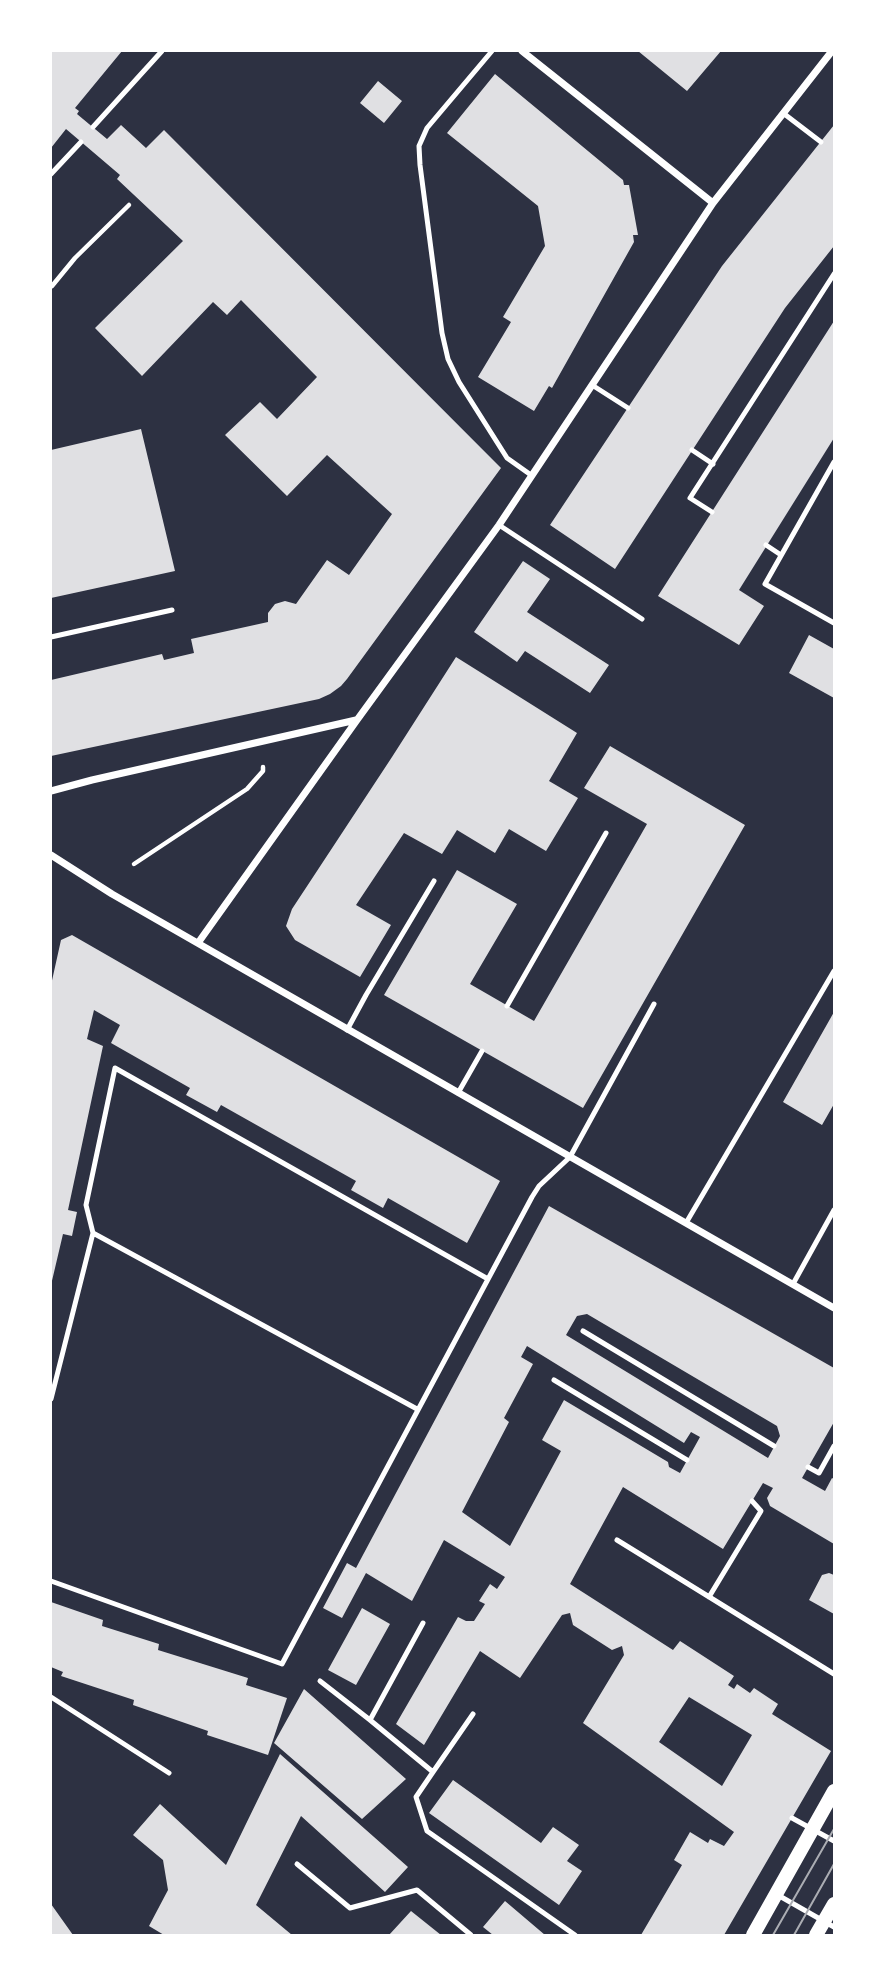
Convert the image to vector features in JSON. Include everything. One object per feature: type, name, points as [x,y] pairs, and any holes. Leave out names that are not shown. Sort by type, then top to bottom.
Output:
[{"type":"main road","points":[[753,1935],[834,1791]]},
{"type":"main road","points":[[816,1935],[829,1924],[834,1904]]},
{"type":"street","points":[[522,51],[713,202]]},
{"type":"street","points":[[198,943],[499,525],[713,202],[832,51]]},
{"type":"street","points":[[51,791],[357,720]]},
{"type":"street","points":[[51,855],[112,894],[347,1030],[834,1308]]},
{"type":"lane","points":[[93,127],[162,51]]},
{"type":"lane","points":[[492,51],[426,128],[419,146],[420,164],[442,333],[448,359],[459,382],[507,458],[531,475]]},
{"type":"lane","points":[[783,113],[821,142]]},
{"type":"lane","points":[[51,174],[81,142]]},
{"type":"lane","points":[[712,512],[690,498],[834,274]]},
{"type":"lane","points":[[592,385],[628,408]]},
{"type":"lane","points":[[692,450],[713,464]]},
{"type":"lane","points":[[834,462],[765,584],[834,623]]},
{"type":"lane","points":[[499,525],[642,619]]},
{"type":"lane","points":[[766,545],[781,555]]},
{"type":"lane","points":[[51,637],[172,610]]},
{"type":"lane","points":[[507,1006],[606,833]]},
{"type":"lane","points":[[347,1030],[435,881]]},
{"type":"lane","points":[[686,1223],[834,971]]},
{"type":"lane","points":[[828,982],[834,986]]},
{"type":"lane","points":[[51,1581],[282,1664],[539,1186],[570,1157],[654,1004]]},
{"type":"lane","points":[[458,1093],[482,1051]]},
{"type":"lane","points":[[51,1399],[93,1233],[86,1205],[115,1068],[488,1279]]},
{"type":"lane","points":[[793,1284],[834,1210]]},
{"type":"lane","points":[[93,1233],[417,1409]]},
{"type":"lane","points":[[583,1331],[775,1446]]},
{"type":"lane","points":[[554,1380],[687,1460]]},
{"type":"lane","points":[[808,1467],[819,1473],[834,1446]]},
{"type":"lane","points":[[709,1597],[761,1511],[752,1501]]},
{"type":"lane","points":[[617,1540],[834,1674]]},
{"type":"lane","points":[[370,1720],[423,1623]]},
{"type":"lane","points":[[320,1681],[433,1772]]},
{"type":"lane","points":[[51,1697],[169,1773]]},
{"type":"lane","points":[[473,1714],[416,1797],[427,1830],[575,1935]]},
{"type":"lane","points":[[792,1818],[834,1841]]},
{"type":"lane","points":[[298,1864],[350,1908],[416,1890],[471,1935]]},
{"type":"lane","points":[[776,1894],[829,1924]]},
{"type":"path","points":[[52,286],[75,258],[129,205]]},
{"type":"path","points":[[134,864],[247,789],[263,772],[263,767]]},
{"type":"building","points":[[51,51],[122,51],[75,108],[79,111],[77,114],[107,139],[121,125],[146,148],[164,130],[501,468],[347,679],[330,694],[319,699],[51,756],[51,680],[162,654],[164,660],[194,653],[191,639],[268,622],[268,613],[275,604],[285,601],[296,604],[327,560],[349,575],[392,514],[327,455],[287,496],[225,435],[260,402],[277,419],[317,377],[241,300],[227,315],[213,302],[142,376],[95,328],[183,241],[117,179],[120,175],[66,129],[51,148]]},
{"type":"building","points":[[638,51],[721,51],[687,91]]},
{"type":"building","points":[[495,74],[623,180],[624,185],[629,185],[638,235],[633,235],[634,242],[552,388],[549,386],[534,411],[478,377],[511,322],[503,317],[545,246],[538,206],[447,133]]},
{"type":"building","points":[[378,81],[402,101],[384,123],[360,103]]},
{"type":"building","points":[[834,125],[834,246],[785,308],[615,569],[550,525],[722,266]]},
{"type":"building","points":[[834,321],[834,438],[739,590],[764,606],[739,645],[658,596]]},
{"type":"building","points":[[141,429],[175,571],[51,598],[51,450]]},
{"type":"building","points":[[523,561],[550,579],[527,612],[609,665],[590,693],[525,651],[517,662],[474,632]]},
{"type":"building","points":[[809,635],[834,649],[834,698],[789,673]]},
{"type":"building","points":[[456,657],[577,733],[549,781],[578,798],[546,851],[509,829],[495,853],[457,830],[442,854],[404,833],[356,905],[391,925],[360,977],[295,940],[286,926],[292,909]]},
{"type":"building","points":[[610,746],[745,825],[583,1108],[384,995],[457,870],[517,904],[470,984],[534,1021],[647,824],[584,788]]},
{"type":"building","points":[[72,935],[500,1181],[467,1243],[388,1198],[383,1208],[351,1190],[356,1181],[221,1105],[217,1112],[186,1095],[190,1088],[111,1043],[120,1025],[94,1010],[87,1039],[103,1046],[68,1210],[77,1212],[72,1236],[63,1234],[51,1285],[51,985],[61,940]]},
{"type":"building","points":[[834,1012],[834,1104],[822,1125],[783,1102]]},
{"type":"building","points":[[549,1206],[834,1368],[834,1422],[802,1478],[825,1491],[832,1478],[834,1479],[834,1544],[770,1506],[767,1498],[773,1488],[763,1483],[723,1549],[623,1487],[570,1584],[673,1650],[680,1641],[734,1676],[728,1685],[734,1689],[737,1684],[750,1693],[754,1688],[778,1704],[772,1714],[831,1751],[724,1935],[641,1935],[682,1865],[674,1860],[690,1832],[708,1843],[710,1839],[724,1846],[734,1832],[583,1723],[624,1655],[622,1646],[612,1650],[573,1625],[570,1613],[562,1615],[520,1678],[480,1651],[424,1745],[396,1724],[458,1617],[474,1621],[485,1604],[479,1601],[490,1584],[497,1589],[505,1577],[444,1540],[412,1601],[366,1573],[342,1618],[323,1608],[347,1563],[356,1568]],"holes":[[[587,1314],[777,1426],[780,1436],[768,1458],[566,1335],[577,1316]],[[527,1346],[684,1443],[691,1432],[700,1437],[680,1473],[669,1467],[668,1462],[564,1400],[542,1440],[561,1451],[510,1546],[462,1512],[509,1422],[504,1418],[533,1364],[521,1357]],[[689,1697],[752,1735],[722,1786],[659,1742]]]},
{"type":"building","points":[[822,1575],[834,1575],[834,1614],[809,1600]]},
{"type":"building","points":[[51,1602],[103,1620],[102,1626],[159,1644],[158,1650],[248,1678],[246,1685],[287,1698],[268,1755],[207,1735],[208,1731],[133,1705],[134,1700],[61,1676],[63,1672],[51,1667]]},
{"type":"building","points":[[362,1608],[390,1624],[356,1685],[328,1670]]},
{"type":"building","points":[[304,1689],[406,1779],[362,1819],[274,1743]]},
{"type":"building","points":[[280,1754],[408,1867],[385,1892],[301,1816],[256,1905],[292,1935],[164,1935],[149,1926],[168,1890],[163,1860],[133,1835],[160,1804],[226,1865]]},
{"type":"building","points":[[453,1780],[541,1843],[553,1827],[579,1845],[567,1861],[582,1871],[559,1905],[429,1813]]},
{"type":"building","points":[[505,1901],[545,1935],[493,1935],[483,1927]]},
{"type":"building","points":[[51,1904],[73,1935],[51,1935]]},
{"type":"building","points":[[411,1911],[441,1935],[389,1935]]},
{"type":"tram line","points":[[773,1935],[834,1829]]},
{"type":"tram line","points":[[794,1935],[834,1864]]}]
